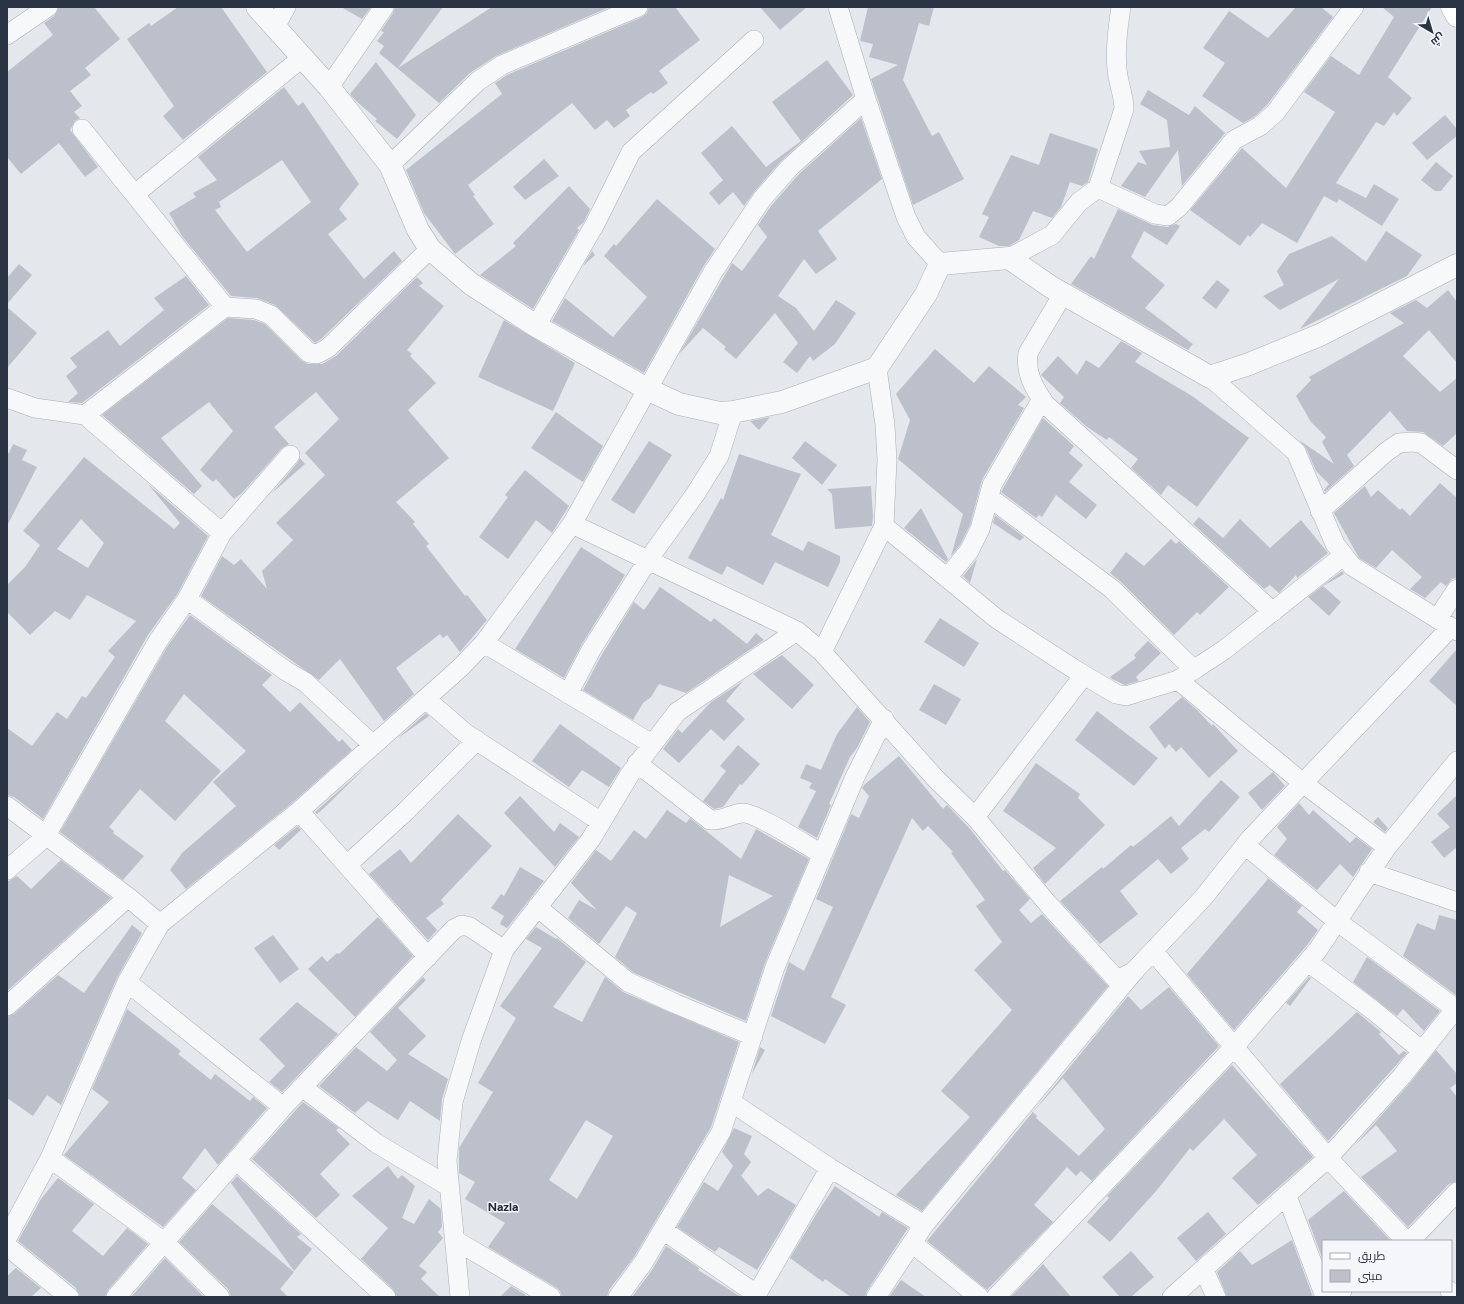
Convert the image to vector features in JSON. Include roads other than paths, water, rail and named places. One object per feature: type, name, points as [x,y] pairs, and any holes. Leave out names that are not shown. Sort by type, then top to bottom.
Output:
[{"type":"main road","points":[[1452,7],[1457,16]]},
{"type":"street","points":[[7,35],[48,7]]},
{"type":"street","points":[[257,7],[329,88],[390,165],[418,230],[430,249],[471,284],[536,326],[648,390],[679,404],[720,413],[733,412],[782,402],[877,368],[926,294],[940,264]]},
{"type":"street","points":[[274,26],[286,7]]},
{"type":"street","points":[[329,88],[384,7]]},
{"type":"street","points":[[390,165],[478,82],[502,65],[638,7]]},
{"type":"street","points":[[838,7],[866,99],[909,224],[916,237],[940,264]]},
{"type":"street","points":[[940,264],[1009,258],[1052,235],[1079,202],[1098,188],[1124,109],[1124,96],[1117,71],[1116,46],[1121,7]]},
{"type":"street","points":[[1098,188],[1155,214],[1168,216],[1174,212],[1234,140],[1260,126],[1275,113],[1354,7]]},
{"type":"street","points":[[536,326],[594,224],[631,152],[754,40]]},
{"type":"street","points":[[135,194],[302,57]]},
{"type":"street","points":[[7,1238],[50,1158],[127,982],[160,924],[299,811],[426,699],[460,668],[484,643],[572,524],[713,272],[762,199],[790,167],[866,99]]},
{"type":"street","points":[[82,129],[225,307]]},
{"type":"street","points":[[85,415],[225,307],[256,309],[271,315],[302,348],[309,353],[317,354],[328,348],[430,249]]},
{"type":"street","points":[[1009,258],[1063,294],[1210,377],[1296,452],[1335,544],[1352,566],[1449,625]]},
{"type":"street","points":[[1210,377],[1249,364],[1320,335],[1457,265]]},
{"type":"street","points":[[1063,294],[1028,353],[1027,361],[1029,375],[1036,391],[1042,399],[1273,612]]},
{"type":"street","points":[[822,652],[884,526],[887,460],[885,425],[877,368]]},
{"type":"street","points":[[7,398],[34,408],[85,415],[222,533]]},
{"type":"street","points":[[947,578],[969,551],[980,529],[992,485],[1042,399]]},
{"type":"street","points":[[568,694],[591,650],[648,560],[696,493],[719,456],[733,412]]},
{"type":"street","points":[[1320,510],[1399,442],[1422,443],[1457,470]]},
{"type":"street","points":[[7,870],[45,837],[158,640],[187,599],[222,533],[290,455]]},
{"type":"street","points":[[989,497],[1112,589],[1194,670]]},
{"type":"street","points":[[572,524],[797,631],[822,652],[884,719],[936,779],[975,817],[1048,904],[1118,980],[1135,970]]},
{"type":"street","points":[[884,526],[997,619],[1084,675],[1116,694],[1126,696],[1178,680],[1194,670],[1224,650],[1343,556]]},
{"type":"street","points":[[876,1297],[924,1225],[1135,970],[1203,898],[1245,845],[1449,625],[1457,589]]},
{"type":"street","points":[[187,599],[286,671],[305,682],[373,746]]},
{"type":"street","points":[[460,1297],[448,1186],[447,1161],[453,1102],[471,1041],[504,950],[591,839],[637,763],[677,712],[797,631]]},
{"type":"street","points":[[484,643],[652,744]]},
{"type":"street","points":[[975,817],[1084,675]]},
{"type":"street","points":[[1178,680],[1303,783],[1387,847]]},
{"type":"street","points":[[426,699],[466,733],[601,822]]},
{"type":"street","points":[[618,1297],[643,1262],[663,1230],[721,1132],[775,967],[855,777],[884,719]]},
{"type":"street","points":[[347,865],[406,811],[477,740]]},
{"type":"street","points":[[996,1297],[1234,1048],[1308,962],[1338,922],[1387,847],[1457,761]]},
{"type":"street","points":[[637,763],[710,820],[717,820],[743,812],[756,817],[822,854]]},
{"type":"street","points":[[7,806],[45,837],[128,897],[160,924]]},
{"type":"street","points":[[299,811],[428,957]]},
{"type":"street","points":[[1172,1297],[1328,1158],[1402,1076],[1456,1008],[1338,922],[1245,845]]},
{"type":"street","points":[[1370,872],[1457,902]]},
{"type":"street","points":[[7,1006],[128,897]]},
{"type":"street","points":[[537,907],[628,982],[753,1036]]},
{"type":"street","points":[[116,1297],[283,1107],[454,929],[462,925],[470,926],[504,950]]},
{"type":"street","points":[[1153,951],[1328,1158],[1405,1240]]},
{"type":"street","points":[[1308,962],[1374,1011],[1422,1051]]},
{"type":"street","points":[[127,982],[283,1107]]},
{"type":"street","points":[[302,1087],[376,1143],[448,1186]]},
{"type":"street","points":[[731,1102],[830,1168],[924,1225]]},
{"type":"street","points":[[50,1158],[164,1242],[220,1297]]},
{"type":"street","points":[[236,1160],[386,1297]]},
{"type":"street","points":[[663,1230],[756,1295],[830,1168]]},
{"type":"street","points":[[1411,1240],[1457,1192]]},
{"type":"street","points":[[1287,1196],[1322,1289]]},
{"type":"street","points":[[455,1240],[551,1297]]},
{"type":"street","points":[[912,1243],[979,1297]]},
{"type":"street","points":[[7,1246],[69,1297]]},
{"type":"street","points":[[1204,1270],[1216,1297]]},
{"type":"district","name":"Nazla","points":[[503,1207]]}]
